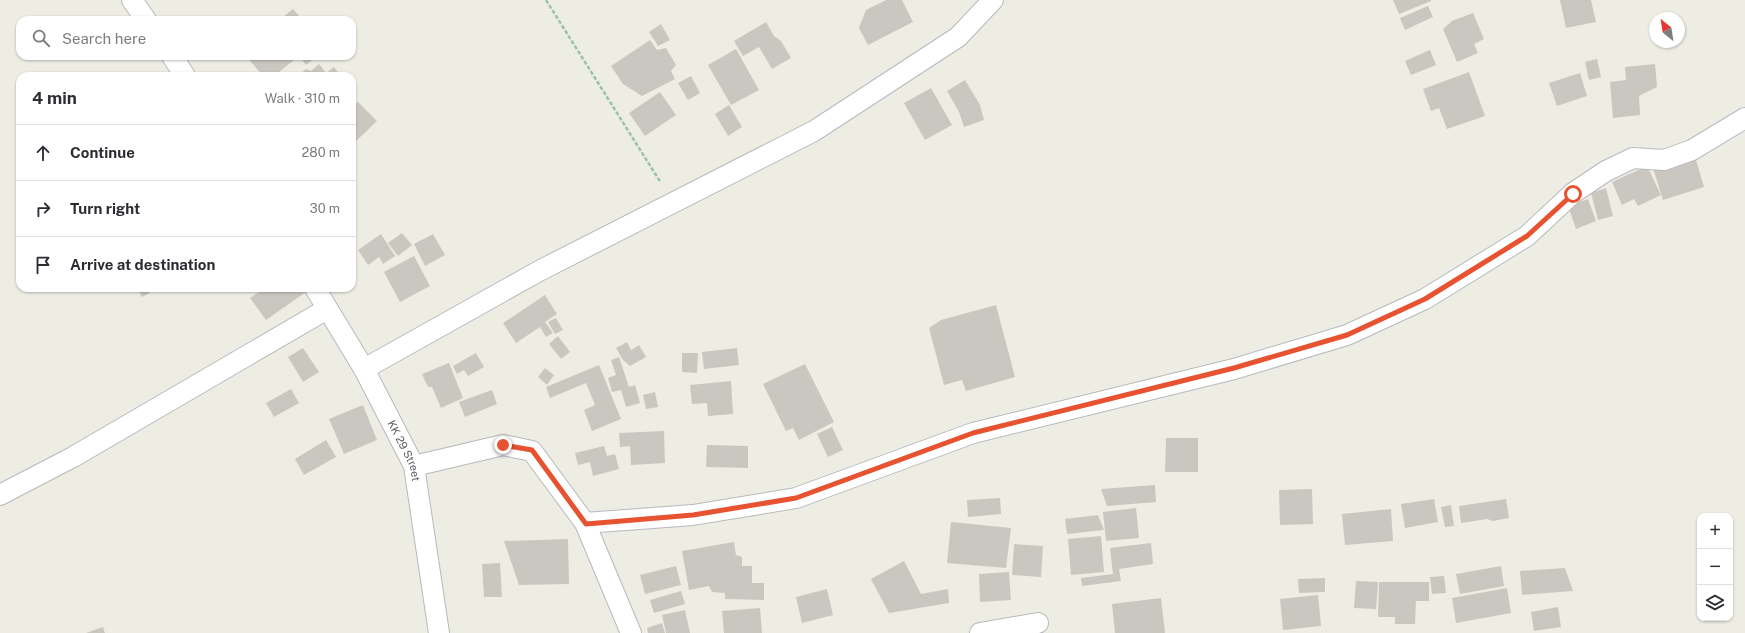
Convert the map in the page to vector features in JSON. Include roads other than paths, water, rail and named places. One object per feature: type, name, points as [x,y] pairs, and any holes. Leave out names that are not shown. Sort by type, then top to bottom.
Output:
[{"type":"street","points":[[132,0],[143,16]]},
{"type":"street","points":[[364,369],[539,271],[814,131],[958,37],[993,0]]},
{"type":"street","points":[[175,60],[182,72]]},
{"type":"street","points":[[586,524],[693,515],[796,498],[973,433],[1234,368],[1347,335],[1425,299],[1527,236],[1573,194],[1606,170],[1633,158],[1664,160],[1692,150],[1745,118]]},
{"type":"street","name":"KK 29 Street","points":[[316,292],[364,369],[414,466],[440,633]]},
{"type":"street","points":[[0,495],[73,457],[327,309]]},
{"type":"street","points":[[414,466],[503,445],[532,450],[586,524],[631,633]]},
{"type":"street","points":[[980,633],[1038,623]]}]
